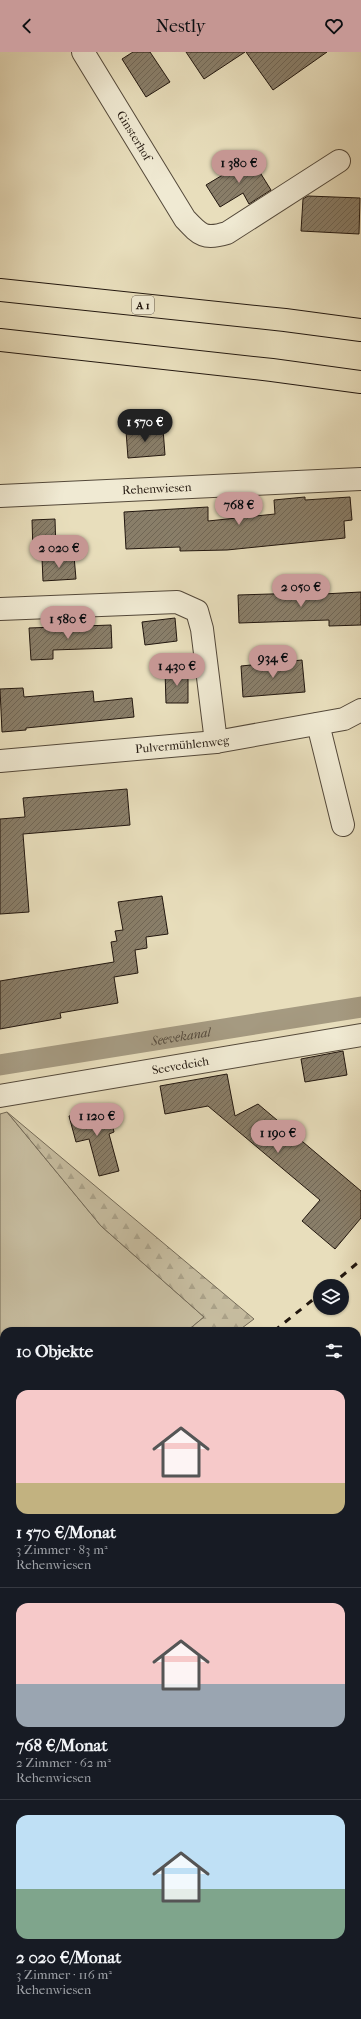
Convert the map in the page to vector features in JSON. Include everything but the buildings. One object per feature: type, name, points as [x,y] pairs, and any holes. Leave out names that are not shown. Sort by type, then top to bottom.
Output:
[{"type":"highway","name":"A 1","points":[[0,290],[285,320],[361,330]]},
{"type":"highway","points":[[0,340],[272,370],[361,382]]},
{"type":"street","name":"Ginsterhof","points":[[83,52],[185,219],[200,235],[214,237],[227,233],[339,161]]},
{"type":"street","name":"Rehenwiesen","points":[[0,496],[361,479]]},
{"type":"street","points":[[0,609],[177,602],[197,611],[202,629],[216,742]]},
{"type":"street","name":"Pulvermühlenweg","points":[[0,761],[216,742],[344,719],[361,710]]},
{"type":"street","points":[[318,724],[343,825]]},
{"type":"street","name":"Seevedeich","points":[[0,1096],[361,1035]]},
{"type":"green space","points":[[7,1112],[101,1226],[204,1317],[192,1327],[0,1327],[0,1114]]},
{"type":"green space","points":[[7,1112],[254,1319],[243,1327],[192,1327],[204,1317],[101,1226]]},
{"type":"waterway","name":"Seevekanal","points":[[0,1065],[361,1007]]},
{"type":"railway","points":[[338,1279],[361,1260]]},
{"type":"railway","points":[[279,1327],[313,1300]]}]
